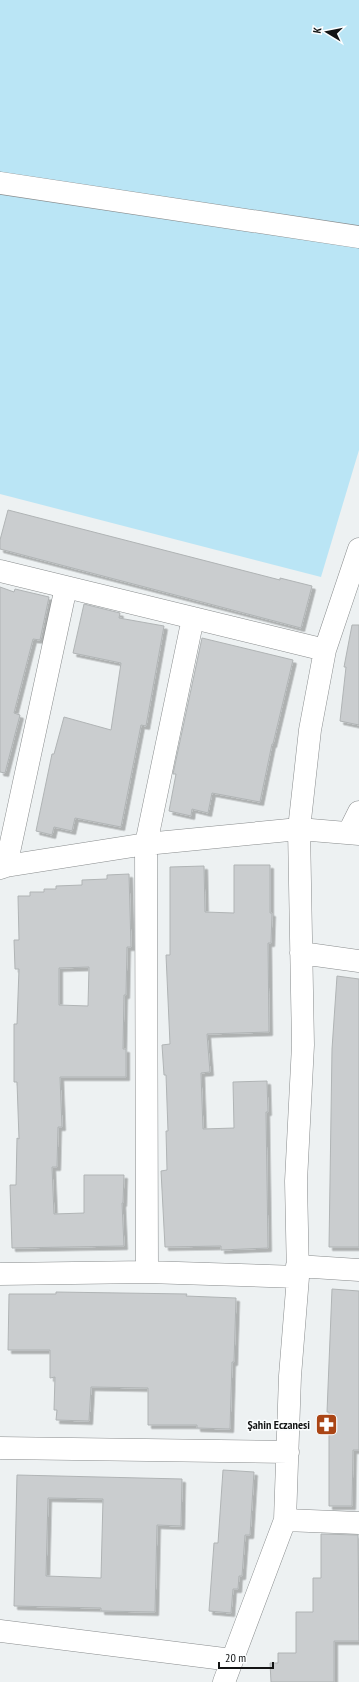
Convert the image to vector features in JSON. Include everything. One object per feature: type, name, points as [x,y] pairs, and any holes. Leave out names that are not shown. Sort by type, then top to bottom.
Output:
[{"type":"street","points":[[0,183],[359,237]]},
{"type":"street","points":[[224,1682],[286,1520],[290,1376],[298,1271],[296,1181],[302,1045],[299,829],[310,730],[326,650],[359,549]]},
{"type":"street","points":[[0,571],[326,650]]},
{"type":"street","points":[[66,587],[3,867],[146,844],[299,829],[354,833],[359,812]]},
{"type":"street","points":[[147,1272],[146,844],[193,618]]},
{"type":"street","points":[[301,954],[359,962]]},
{"type":"street","points":[[0,1274],[359,1270]]},
{"type":"street","points":[[0,1448],[288,1452]]},
{"type":"street","points":[[286,1520],[359,1523]]},
{"type":"street","points":[[0,1631],[232,1660]]},
{"type":"shaded area","points":[[0,0],[359,0],[359,450],[321,577],[0,494]]},
{"type":"building","points":[[8,510],[280,580],[280,578],[312,586],[301,628],[0,549],[0,540]]},
{"type":"building","points":[[0,587],[14,592],[15,589],[49,597],[40,640],[33,639],[14,713],[20,715],[5,773],[0,772]]},
{"type":"building","points":[[84,604],[120,613],[119,618],[164,626],[146,726],[141,725],[121,827],[75,818],[72,831],[54,827],[52,835],[36,831],[52,754],[54,754],[64,717],[111,730],[121,663],[73,653]]},
{"type":"building","points":[[352,625],[359,625],[359,725],[340,721],[346,667],[344,667]]},
{"type":"building","points":[[202,638],[293,660],[272,744],[260,802],[212,793],[208,813],[192,809],[191,816],[169,811],[176,774],[173,774]]},
{"type":"building","points":[[234,865],[270,865],[270,913],[272,913],[271,943],[268,943],[269,1032],[207,1034],[210,1072],[201,1073],[203,1129],[234,1128],[233,1082],[267,1081],[268,1248],[221,1250],[221,1246],[165,1247],[161,1171],[167,1170],[166,1131],[168,1131],[166,1075],[164,1075],[162,1045],[170,1044],[166,955],[170,955],[170,867],[204,866],[205,912],[234,913]]},
{"type":"building","points":[[129,874],[131,947],[127,947],[123,1049],[126,1049],[126,1077],[60,1077],[62,1127],[58,1127],[57,1167],[52,1167],[54,1214],[84,1213],[84,1175],[124,1175],[122,1203],[124,1246],[12,1248],[10,1185],[16,1185],[17,1138],[19,1139],[17,1082],[14,1082],[14,1024],[17,1024],[19,969],[15,969],[14,940],[19,940],[18,896],[30,896],[30,892],[44,892],[44,889],[56,889],[56,886],[82,885],[82,880],[107,879],[107,875]],"holes":[[[89,967],[88,1006],[59,1005],[59,968]]]},
{"type":"building","points":[[337,976],[359,979],[359,1247],[329,1247],[332,1049]]},
{"type":"building","points":[[332,1289],[359,1291],[359,1450],[353,1450],[352,1506],[329,1506],[329,1412],[327,1412]]},
{"type":"building","points":[[56,1292],[187,1294],[186,1296],[236,1298],[230,1429],[197,1428],[197,1425],[148,1425],[148,1388],[91,1387],[89,1421],[56,1420],[57,1410],[54,1410],[55,1377],[50,1378],[50,1350],[8,1350],[9,1294],[56,1294]]},
{"type":"building","points":[[223,1470],[254,1472],[250,1535],[245,1535],[242,1576],[239,1576],[238,1589],[233,1589],[231,1613],[209,1611],[214,1543],[218,1543]]},
{"type":"building","points":[[17,1475],[182,1479],[181,1526],[157,1525],[155,1612],[101,1611],[101,1608],[14,1606]],"holes":[[[48,1498],[103,1499],[101,1578],[46,1576]]]},
{"type":"building","points":[[321,1534],[358,1535],[359,1641],[334,1641],[334,1682],[271,1682],[270,1663],[278,1663],[278,1653],[296,1653],[296,1612],[313,1612],[313,1578],[321,1578]]},
{"type":"place","name":"Şahin Eczanesi","points":[[326,1425]]}]
